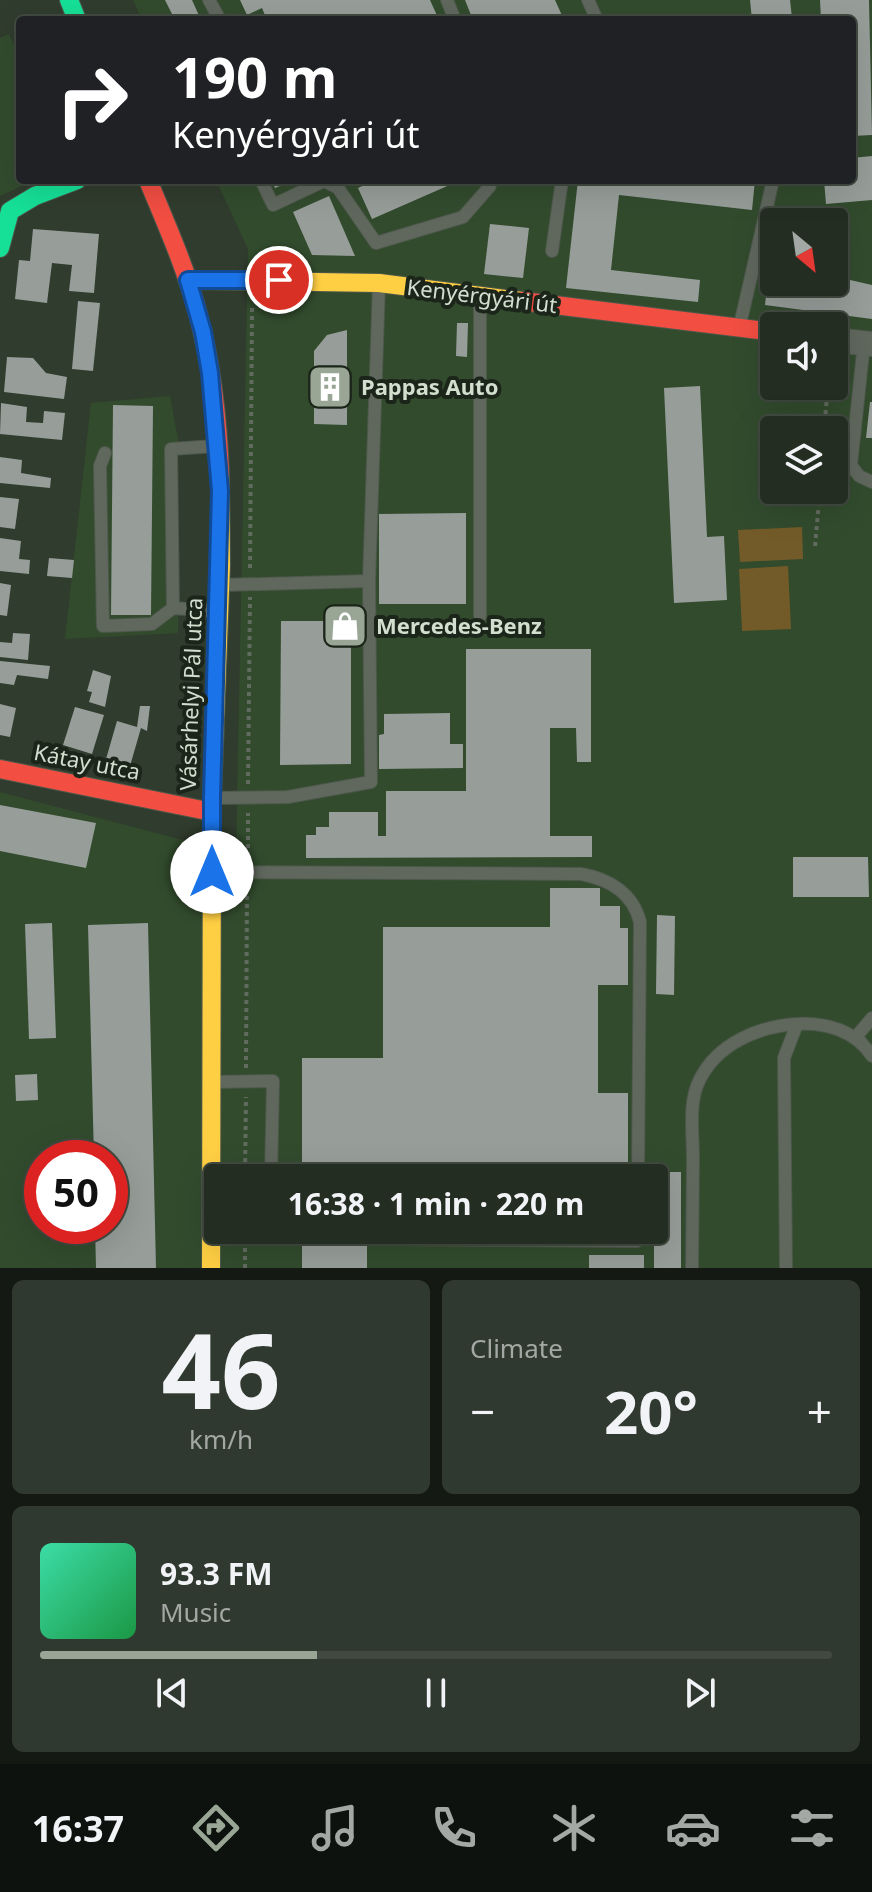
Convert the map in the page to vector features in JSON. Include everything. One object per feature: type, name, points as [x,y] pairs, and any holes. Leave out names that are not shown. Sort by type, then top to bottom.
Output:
[{"type":"main road","points":[[0,248],[5,210],[66,184]]},
{"type":"main road","name":"Vásárhelyi Pál utca","points":[[150,184],[188,280],[203,332],[218,446],[219,585],[212,805],[211,1164]]},
{"type":"main road","name":"Kenyérgyári út","points":[[188,280],[379,283],[760,330]]},
{"type":"main road","name":"Kátay utca","points":[[0,769],[212,805]]},
{"type":"main road","name":"Vásárhelyi Pál utca","points":[[211,1244],[211,1268]]},
{"type":"street","points":[[848,342],[868,344]]},
{"type":"lane","points":[[263,184],[273,205],[318,184]]},
{"type":"lane","points":[[330,184],[338,188],[376,243],[463,217],[490,184]]},
{"type":"lane","points":[[552,251],[561,184]]},
{"type":"lane","points":[[739,328],[772,184]]},
{"type":"lane","points":[[212,805],[288,797],[371,782],[369,581],[379,283]]},
{"type":"lane","points":[[480,296],[480,616]]},
{"type":"lane","points":[[868,344],[851,465],[859,476],[872,482]]},
{"type":"lane","points":[[173,608],[171,449],[218,446]]},
{"type":"lane","points":[[105,453],[100,466],[103,626],[152,624],[173,608],[218,611]]},
{"type":"lane","points":[[219,585],[369,581]]},
{"type":"lane","points":[[212,872],[581,874],[601,878],[614,886],[636,907],[640,922],[638,1164]]},
{"type":"lane","points":[[855,1038],[872,1018]]},
{"type":"lane","points":[[786,1268],[784,1058],[797,1024]]},
{"type":"lane","points":[[692,1268],[693,1108],[700,1079],[718,1056],[743,1037],[797,1024],[834,1028],[872,1050]]},
{"type":"lane","points":[[855,1038],[872,1056]]},
{"type":"lane","points":[[211,1082],[273,1081],[271,1164]]},
{"type":"path","points":[[245,1164],[252,307]]},
{"type":"path","points":[[815,546],[819,504]]},
{"type":"shaded area","points":[[133,0],[872,0],[872,1268],[0,1268],[0,792],[236,854],[248,249],[218,184],[856,184],[856,16],[140,16]]},
{"type":"shaded area","points":[[9,34],[16,49],[16,184],[26,184],[0,196],[0,38]]},
{"type":"shaded area","points":[[170,396],[178,439],[178,633],[65,639],[91,403]]},
{"type":"shaded area","points":[[802,527],[803,559],[740,562],[738,530]]},
{"type":"shaded area","points":[[788,566],[791,629],[742,631],[739,569]]},
{"type":"building","points":[[165,0],[192,0],[199,16],[173,16]]},
{"type":"building","points":[[240,0],[430,0],[437,16],[265,16],[262,8],[247,15]]},
{"type":"building","points":[[465,0],[555,0],[562,16],[471,16]]},
{"type":"building","points":[[750,0],[790,0],[792,16],[752,16]]},
{"type":"building","points":[[820,0],[869,0],[872,135],[856,136],[856,16],[821,16]]},
{"type":"building","points":[[872,156],[872,200],[826,204],[824,184],[856,184],[856,158]]},
{"type":"building","points":[[366,184],[452,184],[372,219],[358,188]]},
{"type":"building","points":[[578,184],[755,184],[752,210],[619,195],[611,270],[700,280],[698,302],[566,288]]},
{"type":"building","points":[[329,196],[355,256],[312,255],[293,212]]},
{"type":"building","points":[[490,224],[529,228],[523,278],[484,274]]},
{"type":"building","points":[[33,229],[99,234],[94,293],[69,291],[72,265],[52,263],[47,303],[15,299],[19,260],[30,261]]},
{"type":"building","points":[[848,280],[872,285],[872,319],[848,316],[848,312],[818,312],[765,305],[766,296],[848,296]]},
{"type":"building","points":[[78,301],[100,303],[93,371],[72,369]]},
{"type":"building","points":[[457,323],[468,323],[467,357],[456,356]]},
{"type":"building","name":"Pappas Auto","points":[[347,330],[347,425],[314,424],[314,351],[327,335]]},
{"type":"building","points":[[7,357],[33,358],[46,373],[67,377],[64,399],[4,392]]},
{"type":"building","points":[[700,386],[707,537],[724,536],[727,600],[674,603],[664,388]]},
{"type":"building","points":[[870,402],[872,438],[866,438]]},
{"type":"building","points":[[1,403],[27,407],[26,422],[43,423],[44,411],[65,413],[62,440],[0,434]]},
{"type":"building","points":[[113,405],[153,406],[151,615],[111,615]]},
{"type":"building","points":[[0,457],[22,460],[21,473],[51,478],[50,488],[0,483]]},
{"type":"building","points":[[0,497],[19,499],[15,529],[0,527]]},
{"type":"building","points":[[466,513],[466,604],[379,604],[379,514]]},
{"type":"building","points":[[0,538],[21,541],[19,559],[30,560],[29,574],[0,571]]},
{"type":"building","points":[[49,558],[74,560],[72,578],[47,576]]},
{"type":"building","points":[[0,583],[11,585],[7,616],[0,615]]},
{"type":"building","points":[[281,621],[351,621],[351,764],[280,765]]},
{"type":"building","points":[[13,633],[30,634],[28,660],[0,657],[0,642],[12,643]]},
{"type":"building","points":[[466,649],[591,649],[591,762],[577,762],[576,728],[550,728],[550,836],[592,836],[592,857],[306,858],[306,835],[316,835],[316,827],[329,827],[329,812],[378,812],[378,836],[386,836],[386,791],[466,791]]},
{"type":"building","points":[[0,661],[50,666],[48,679],[17,675],[14,685],[0,683]]},
{"type":"building","points":[[93,670],[111,676],[105,707],[89,702],[92,692],[87,691]]},
{"type":"building","points":[[0,704],[16,708],[10,737],[0,735]]},
{"type":"building","points":[[140,706],[150,706],[147,731],[141,728],[130,766],[106,759],[117,721],[137,727]]},
{"type":"building","points":[[75,707],[104,715],[92,754],[63,745]]},
{"type":"building","points":[[450,713],[450,744],[463,744],[463,768],[379,769],[379,735],[384,734],[384,714]]},
{"type":"building","points":[[0,805],[96,823],[86,868],[0,851]]},
{"type":"building","points":[[793,857],[868,857],[869,897],[793,897]]},
{"type":"building","points":[[550,888],[600,888],[600,906],[620,906],[620,928],[628,928],[628,985],[598,985],[598,1093],[628,1093],[628,1164],[302,1164],[302,1058],[383,1058],[383,927],[550,927]]},
{"type":"building","points":[[657,915],[675,916],[674,995],[656,994]]},
{"type":"building","points":[[52,923],[56,1038],[29,1039],[25,924]]},
{"type":"building","points":[[148,923],[156,1268],[96,1268],[95,1244],[128,1244],[128,1140],[94,1140],[88,925]]},
{"type":"building","points":[[37,1074],[38,1100],[16,1101],[15,1075]]},
{"type":"building","points":[[668,1172],[681,1172],[681,1268],[654,1268],[654,1244],[668,1244]]},
{"type":"building","points":[[302,1244],[367,1244],[367,1268],[302,1268]]},
{"type":"building","points":[[589,1255],[644,1255],[644,1268],[589,1268]]},
{"type":"traffic: fast","points":[[69,0],[75,16]]},
{"type":"traffic: fast","points":[[0,248],[10,211],[35,196],[66,184]]},
{"type":"traffic: slow","points":[[188,280],[379,283],[522,301]]},
{"type":"traffic: slow","points":[[211,1268],[212,797],[221,565],[220,474]]},
{"type":"traffic: jam","points":[[150,184],[182,263],[203,334],[214,393],[220,474]]},
{"type":"traffic: jam","points":[[522,301],[760,330]]},
{"type":"traffic: jam","points":[[0,769],[212,812]]},
{"type":"place","name":"Pappas Auto","points":[[330,387]]},
{"type":"place","name":"Mercedes-Benz","points":[[345,626]]},
{"type":"route","points":[[212,872],[220,491],[210,373],[203,332],[188,280],[279,280]]}]
